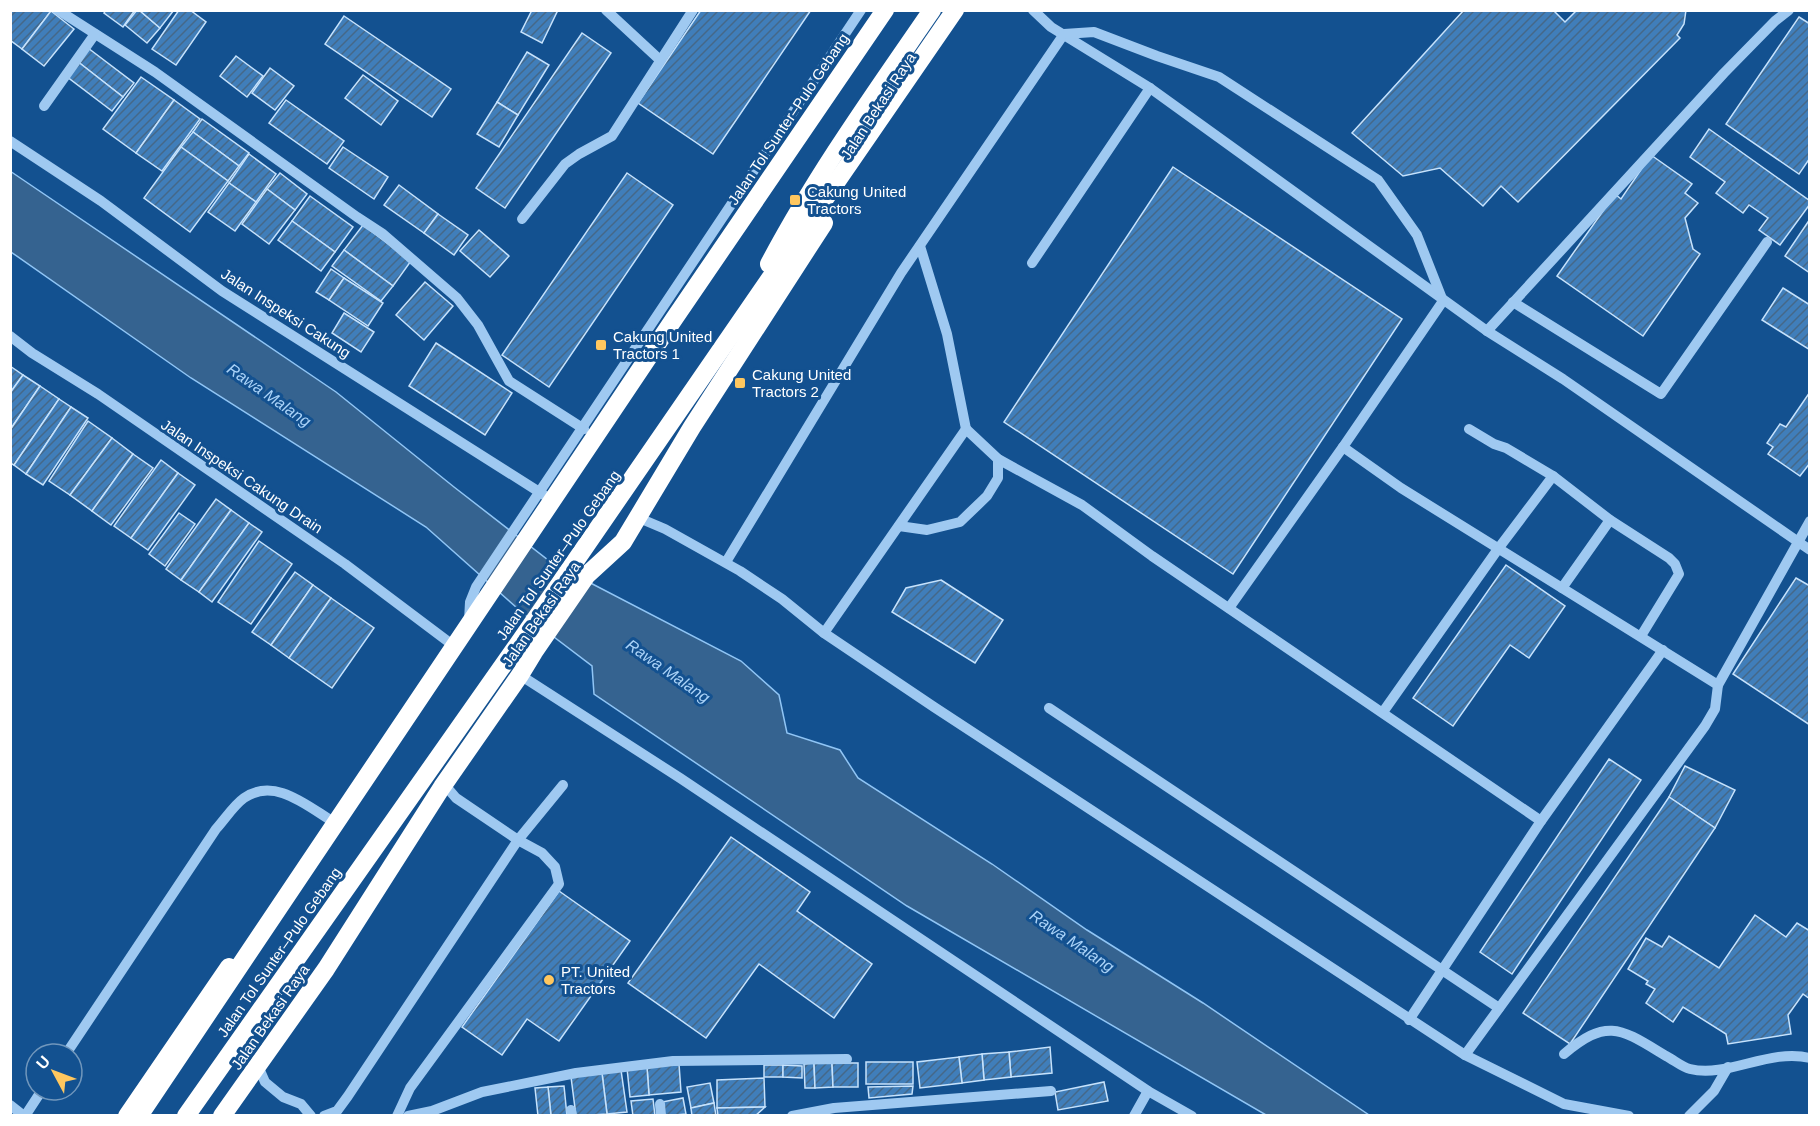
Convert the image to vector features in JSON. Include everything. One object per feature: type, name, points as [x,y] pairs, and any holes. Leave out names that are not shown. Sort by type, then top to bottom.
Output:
[{"type":"highway","name":"Jalan Tol Sunter–Pulo Gebang","points":[[140,1116],[681,309],[885,10]]},
{"type":"highway","points":[[127,1116],[195,1014],[454,646],[468,625],[482,592],[526,525],[889,10]]},
{"type":"highway","points":[[727,343],[804,200],[932,10]]},
{"type":"highway","name":"Jalan Tol Sunter–Pulo Gebang","points":[[186,1116],[517,647],[955,10]]},
{"type":"highway","name":"Jalan Bekasi Raya","points":[[222,1116],[261,1074],[326,969],[449,792],[534,652],[587,574],[623,542],[692,427],[963,10]]},
{"type":"street","points":[[58,10],[155,72],[382,234],[457,298],[478,325],[509,381],[584,429]]},
{"type":"street","points":[[606,10],[660,60]]},
{"type":"street","points":[[522,219],[566,164],[612,136],[693,10]]},
{"type":"street","points":[[546,496],[584,429],[861,10]]},
{"type":"street","points":[[1033,10],[1051,27],[1150,88],[1486,331],[1563,379],[1809,550]]},
{"type":"street","points":[[1486,331],[1724,73],[1775,21],[1789,10]]},
{"type":"street","points":[[1064,34],[1094,32],[1220,77],[1378,180],[1417,236],[1443,301]]},
{"type":"street","points":[[44,106],[95,34]]},
{"type":"street","points":[[726,562],[901,273],[1064,34]]},
{"type":"street","points":[[1032,263],[1150,88]]},
{"type":"street","name":"Jalan Inspeksi Cakung","points":[[10,141],[101,201],[222,291],[546,496]]},
{"type":"street","points":[[1513,302],[1661,394],[1767,242]]},
{"type":"street","points":[[920,246],[947,334],[966,429],[998,459],[1082,505],[1152,556],[1541,821]]},
{"type":"street","points":[[1229,608],[1443,301]]},
{"type":"street","name":"Jalan Inspeksi Cakung Drain","points":[[10,336],[345,564],[454,646]]},
{"type":"street","points":[[824,633],[966,429]]},
{"type":"street","points":[[1469,429],[1553,476],[1610,520],[1675,564],[1679,574],[1641,636]]},
{"type":"street","points":[[1343,447],[1401,488],[1718,685]]},
{"type":"street","points":[[899,526],[927,530],[960,522],[987,496],[998,478],[998,459]]},
{"type":"street","points":[[1383,712],[1498,549],[1553,476]]},
{"type":"street","points":[[639,518],[665,529],[726,562],[782,599],[824,633],[1465,1055],[1564,1104],[1629,1116]]},
{"type":"street","points":[[1562,588],[1610,520]]},
{"type":"street","points":[[1465,1055],[1705,726],[1714,709],[1718,685],[1809,521]]},
{"type":"street","points":[[1409,1020],[1541,821],[1663,650]]},
{"type":"street","points":[[520,675],[680,778],[1148,1091],[1192,1116]]},
{"type":"street","points":[[1049,708],[1500,1008]]},
{"type":"street","points":[[324,1116],[338,1113],[518,840],[563,785]]},
{"type":"street","points":[[74,1042],[216,829],[244,798],[263,789],[291,795],[332,821]]},
{"type":"street","points":[[397,1116],[410,1089],[559,884],[555,867],[542,853],[518,840],[449,792]]},
{"type":"street","points":[[1564,1054],[1580,1041],[1609,1029],[1631,1035],[1690,1069],[1712,1070],[1779,1056],[1809,1058]]},
{"type":"street","points":[[408,1116],[432,1111],[482,1092],[576,1073],[673,1061],[847,1059]]},
{"type":"street","points":[[1689,1116],[1714,1090],[1728,1067]]},
{"type":"street","points":[[261,1074],[283,1097],[301,1104],[311,1116]]},
{"type":"street","points":[[792,1116],[834,1108],[1052,1091]]},
{"type":"street","points":[[1134,1116],[1148,1091]]},
{"type":"street","points":[[10,1105],[25,1116],[34,1102]]},
{"type":"water","name":"Rawa Malang","points":[[10,171],[336,392],[552,563],[741,661],[779,695],[787,733],[840,750],[858,778],[992,864],[1087,930],[1203,1003],[1369,1115],[1266,1115],[907,906],[594,694],[592,666],[525,615],[426,527],[191,378],[11,252]]},
{"type":"building","points":[[12,10],[51,11],[22,49],[10,40]]},
{"type":"building","points":[[106,10],[135,10],[123,27],[104,13]]},
{"type":"building","points":[[137,10],[160,28],[147,43],[125,25]]},
{"type":"building","points":[[139,10],[174,10],[160,28]]},
{"type":"building","points":[[179,10],[190,10],[206,22],[176,65],[152,49]]},
{"type":"building","points":[[532,10],[558,10],[542,43],[521,32]]},
{"type":"building","points":[[701,10],[811,10],[713,154],[638,103]]},
{"type":"building","points":[[1464,10],[1553,10],[1565,22],[1577,10],[1686,10],[1684,24],[1677,35],[1680,38],[1518,202],[1501,186],[1483,206],[1440,168],[1403,176],[1352,133]]},
{"type":"building","points":[[51,11],[74,29],[44,66],[22,49]]},
{"type":"building","points":[[344,16],[451,89],[432,117],[325,44]]},
{"type":"building","points":[[1799,17],[1810,24],[1810,158],[1799,174],[1726,124]]},
{"type":"building","points":[[582,33],[611,53],[505,208],[476,188]]},
{"type":"building","points":[[88,48],[134,83],[123,97],[77,61]]},
{"type":"building","points":[[527,52],[549,65],[518,115],[497,102]]},
{"type":"building","points":[[236,56],[263,76],[247,97],[220,76]]},
{"type":"building","points":[[77,61],[123,97],[112,111],[66,76]]},
{"type":"building","points":[[270,68],[294,86],[275,110],[252,93]]},
{"type":"building","points":[[363,75],[398,101],[381,125],[345,98]]},
{"type":"building","points":[[141,77],[174,100],[136,153],[103,129]]},
{"type":"building","points":[[174,100],[200,119],[162,171],[136,153]]},
{"type":"building","points":[[286,100],[344,141],[327,164],[269,123]]},
{"type":"building","points":[[497,102],[518,115],[499,147],[477,134]]},
{"type":"building","points":[[202,119],[249,153],[239,166],[193,132]]},
{"type":"building","points":[[1709,129],[1810,201],[1780,245],[1759,230],[1768,218],[1749,205],[1743,213],[1716,193],[1725,182],[1690,157]]},
{"type":"building","points":[[193,132],[239,166],[228,181],[181,147]]},
{"type":"building","points":[[181,147],[228,181],[190,232],[144,198]]},
{"type":"building","points":[[343,147],[388,177],[374,199],[329,168]]},
{"type":"building","points":[[249,154],[276,174],[256,202],[229,183]]},
{"type":"building","points":[[1651,155],[1692,184],[1685,193],[1698,203],[1685,218],[1693,249],[1700,254],[1643,336],[1557,276],[1615,194],[1621,199]]},
{"type":"building","points":[[1173,167],[1402,319],[1233,574],[1004,422]]},
{"type":"building","points":[[280,173],[307,194],[295,210],[267,189]]},
{"type":"building","points":[[627,173],[673,205],[549,387],[502,355]]},
{"type":"building","points":[[229,183],[256,202],[235,231],[208,212]]},
{"type":"building","points":[[399,185],[438,214],[424,233],[384,205]]},
{"type":"building","points":[[267,189],[295,210],[269,244],[242,224]]},
{"type":"building","points":[[310,196],[353,227],[335,252],[292,221]]},
{"type":"building","points":[[438,214],[468,235],[454,255],[424,233]]},
{"type":"building","points":[[1810,219],[1810,273],[1785,256]]},
{"type":"building","points":[[292,221],[335,252],[321,271],[278,240]]},
{"type":"building","points":[[363,225],[411,261],[393,286],[344,250]]},
{"type":"building","points":[[479,230],[509,256],[490,277],[460,251]]},
{"type":"building","points":[[344,250],[393,286],[381,301],[332,266]]},
{"type":"building","points":[[331,269],[344,278],[329,300],[316,292]]},
{"type":"building","points":[[344,278],[383,303],[368,326],[329,300]]},
{"type":"building","points":[[425,282],[453,306],[424,340],[396,315]]},
{"type":"building","points":[[1783,288],[1810,305],[1810,350],[1762,320]]},
{"type":"building","points":[[344,313],[374,332],[361,352],[332,333]]},
{"type":"building","points":[[436,343],[512,393],[485,435],[409,386]]},
{"type":"building","points":[[10,366],[23,375],[10,393]]},
{"type":"building","points":[[23,375],[40,386],[10,430],[10,393]]},
{"type":"building","points":[[40,386],[59,399],[14,465],[10,463],[10,430]]},
{"type":"building","points":[[1810,392],[1810,463],[1800,476],[1768,454],[1773,447],[1767,443],[1780,424],[1786,427]]},
{"type":"building","points":[[59,399],[71,407],[26,474],[14,465]]},
{"type":"building","points":[[71,407],[88,418],[43,485],[26,474]]},
{"type":"building","points":[[88,421],[112,438],[70,495],[49,481]]},
{"type":"building","points":[[112,438],[133,454],[92,511],[70,495]]},
{"type":"building","points":[[133,454],[153,468],[111,525],[92,511]]},
{"type":"building","points":[[161,460],[178,473],[131,538],[114,526]]},
{"type":"building","points":[[178,473],[195,485],[148,550],[131,538]]},
{"type":"building","points":[[216,499],[231,510],[181,580],[166,569]]},
{"type":"building","points":[[231,510],[249,523],[199,592],[181,580]]},
{"type":"building","points":[[179,513],[195,524],[165,566],[149,554]]},
{"type":"building","points":[[249,523],[262,532],[212,602],[199,592]]},
{"type":"building","points":[[259,541],[292,564],[251,624],[218,602]]},
{"type":"building","points":[[1506,565],[1565,606],[1529,658],[1510,645],[1453,726],[1413,698]]},
{"type":"building","points":[[295,572],[313,585],[271,645],[252,632]]},
{"type":"building","points":[[1796,578],[1810,586],[1810,725],[1733,674]]},
{"type":"building","points":[[941,580],[1003,620],[975,663],[892,612],[906,588]]},
{"type":"building","points":[[313,585],[331,598],[289,658],[271,645]]},
{"type":"building","points":[[331,598],[374,628],[332,688],[289,658]]},
{"type":"building","points":[[1609,759],[1641,780],[1512,974],[1480,952]]},
{"type":"building","points":[[1685,766],[1735,790],[1715,828],[1669,797]]},
{"type":"building","points":[[1669,797],[1715,828],[1570,1044],[1523,1013]]},
{"type":"building","points":[[731,837],[810,892],[797,911],[872,964],[834,1018],[759,964],[706,1038],[628,983]]},
{"type":"building","name":"PT. United Tractors","points":[[559,891],[630,941],[559,1041],[527,1019],[502,1055],[462,1027]]},
{"type":"building","points":[[1755,915],[1786,937],[1797,923],[1810,931],[1810,999],[1803,994],[1788,1015],[1791,1034],[1728,1044],[1726,1034],[1683,1007],[1673,1022],[1646,1003],[1655,989],[1646,984],[1648,981],[1628,969],[1646,938],[1662,947],[1669,936],[1719,968]]},
{"type":"building","points":[[1050,1047],[1052,1073],[1011,1077],[1009,1052]]},
{"type":"building","points":[[1009,1052],[1011,1077],[984,1080],[982,1054]]},
{"type":"building","points":[[982,1054],[984,1080],[962,1083],[959,1057]]},
{"type":"building","points":[[959,1057],[962,1083],[920,1088],[917,1062]]},
{"type":"building","points":[[866,1062],[913,1062],[913,1084],[866,1084]]},
{"type":"building","points":[[814,1063],[815,1088],[805,1088],[804,1064]]},
{"type":"building","points":[[814,1063],[832,1063],[833,1087],[815,1088]]},
{"type":"building","points":[[832,1063],[858,1063],[858,1087],[833,1087]]},
{"type":"building","points":[[679,1064],[681,1092],[649,1095],[647,1067]]},
{"type":"building","points":[[764,1065],[783,1065],[783,1077],[764,1077]]},
{"type":"building","points":[[783,1065],[802,1066],[802,1078],[783,1077]]},
{"type":"building","points":[[647,1067],[649,1095],[630,1097],[627,1068]]},
{"type":"building","points":[[621,1070],[627,1112],[607,1114],[602,1073]]},
{"type":"building","points":[[602,1073],[607,1114],[576,1116],[571,1077]]},
{"type":"building","points":[[764,1078],[765,1107],[717,1108],[717,1080]]},
{"type":"building","points":[[1104,1082],[1108,1101],[1058,1110],[1055,1092]]},
{"type":"building","points":[[710,1083],[714,1103],[691,1108],[687,1087]]},
{"type":"building","points":[[564,1086],[567,1116],[551,1116],[548,1087]]},
{"type":"building","points":[[913,1086],[912,1094],[869,1098],[868,1087]]},
{"type":"building","points":[[548,1087],[551,1116],[538,1116],[535,1088]]},
{"type":"building","points":[[683,1098],[686,1114],[665,1116],[662,1102]]},
{"type":"building","points":[[653,1099],[655,1116],[633,1116],[631,1101]]},
{"type":"building","points":[[714,1103],[716,1116],[692,1116],[691,1108]]},
{"type":"building","points":[[765,1107],[755,1116],[718,1116],[717,1108]]},
{"type":"place","name":"Cakung United Tractors","points":[[795,200]]},
{"type":"place","name":"Cakung United Tractors 1","points":[[601,345]]},
{"type":"place","name":"Cakung United Tractors 2","points":[[740,383]]},
{"type":"place","name":"PT. United Tractors","points":[[549,980]]}]
